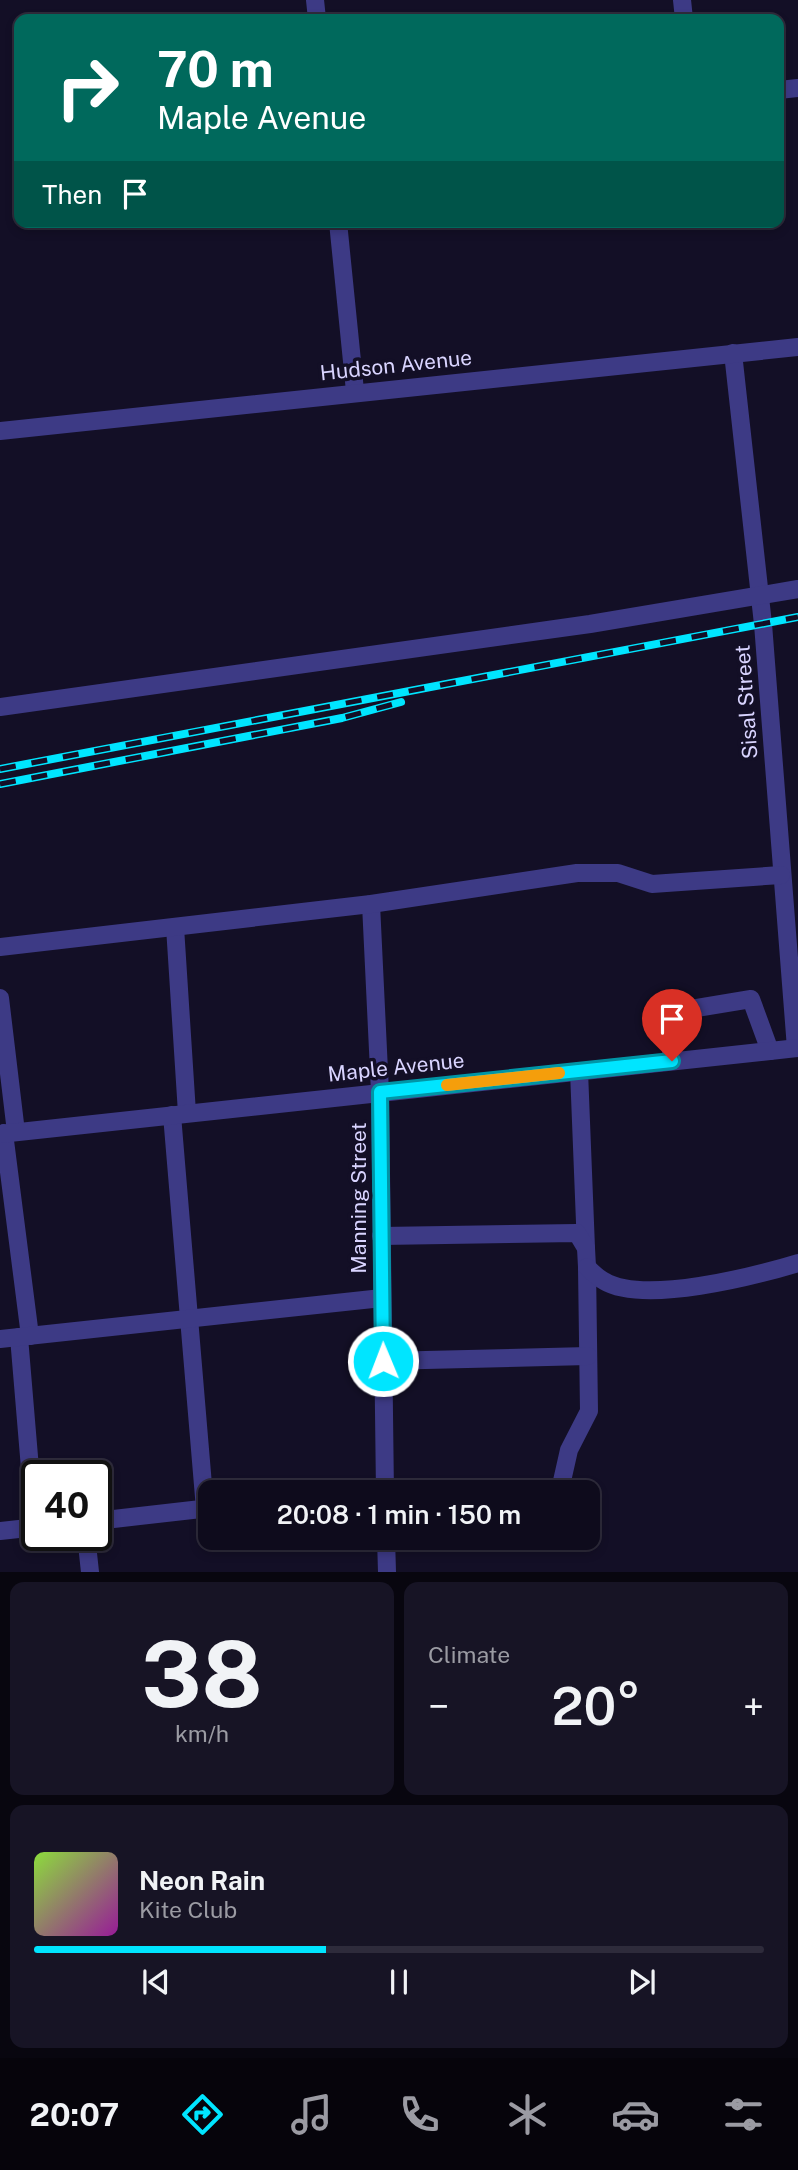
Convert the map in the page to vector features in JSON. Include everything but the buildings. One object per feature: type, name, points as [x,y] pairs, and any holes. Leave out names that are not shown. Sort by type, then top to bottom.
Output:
[{"type":"street","points":[[339,228],[355,391]]},
{"type":"street","name":"Hudson Avenue","points":[[0,432],[355,391],[798,347]]},
{"type":"street","name":"Sisal Street","points":[[733,353],[760,597],[797,1048]]},
{"type":"street","points":[[0,707],[590,624],[798,589]]},
{"type":"street","points":[[0,947],[371,904],[578,873],[618,873],[652,884],[781,875]]},
{"type":"street","name":"Manning Street","points":[[371,904],[380,1092],[385,1480]]},
{"type":"street","points":[[175,928],[179,1114],[191,1318],[205,1480]]},
{"type":"street","points":[[0,998],[7,1133],[25,1337],[32,1460]]},
{"type":"street","points":[[672,1061],[667,1013],[751,999],[770,1051]]},
{"type":"street","name":"Maple Avenue","points":[[7,1133],[797,1048]]},
{"type":"street","points":[[559,1480],[569,1450],[589,1411],[587,1267],[579,1071]]},
{"type":"street","points":[[382,1236],[577,1233],[586,1248]]},
{"type":"street","points":[[587,1267],[605,1282],[637,1289],[697,1287],[798,1263]]},
{"type":"street","points":[[0,1339],[382,1297]]},
{"type":"street","points":[[383,1361],[588,1356]]},
{"type":"street","points":[[112,1519],[198,1509]]},
{"type":"street","points":[[0,1531],[21,1529]]},
{"type":"street","points":[[386,1550],[387,1572]]},
{"type":"street","points":[[88,1551],[90,1572]]},
{"type":"railway","points":[[0,769],[798,617]]},
{"type":"railway","points":[[0,784],[342,718],[401,702]]},
{"type":"slow traffic","points":[[447,1085],[559,1073]]},
{"type":"route","points":[[383,1361],[380,1092],[672,1061]]}]
